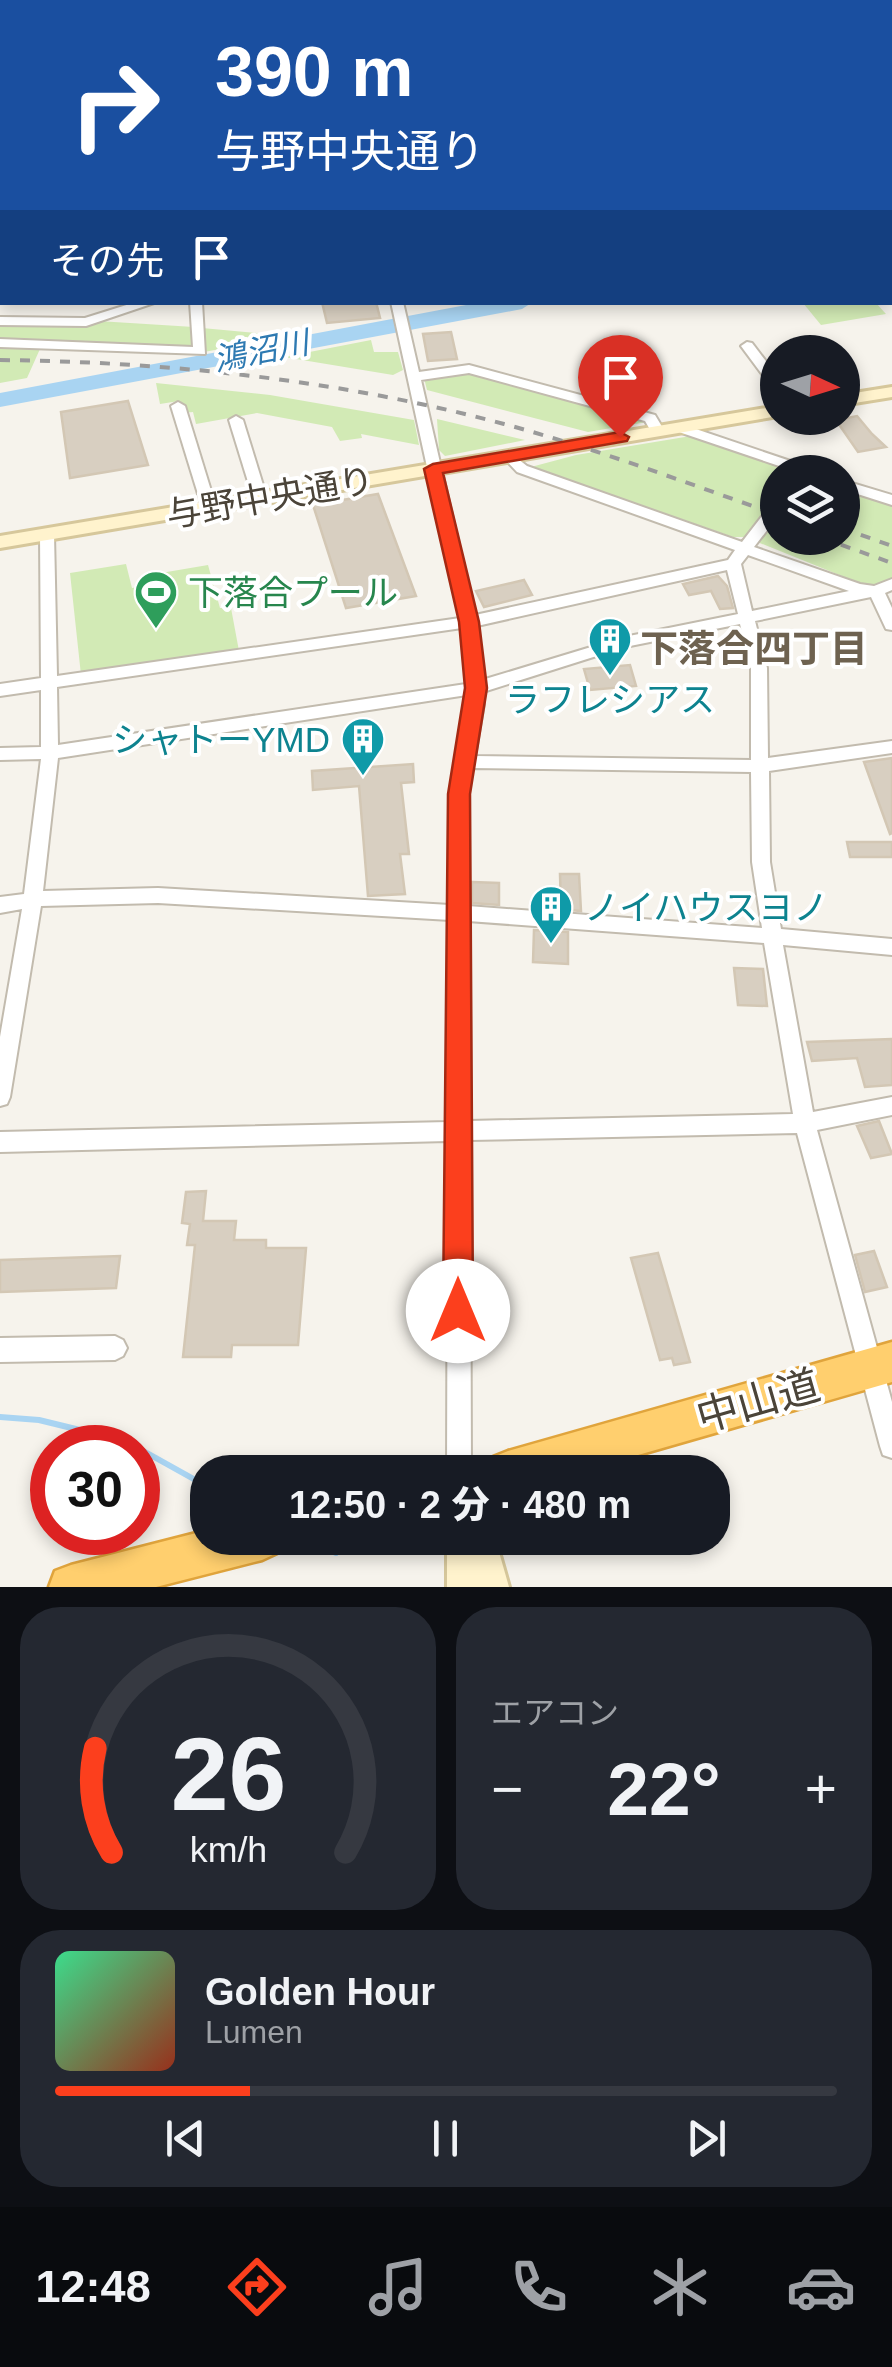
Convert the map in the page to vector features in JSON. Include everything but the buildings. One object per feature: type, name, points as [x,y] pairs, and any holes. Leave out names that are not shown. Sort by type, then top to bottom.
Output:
[{"type":"highway","name":"中山道","points":[[567,1455],[882,1365]]},
{"type":"highway","points":[[71,1587],[196,1555]]},
{"type":"street","points":[[0,322],[86,322],[141,305]]},
{"type":"street","points":[[0,343],[200,351],[196,305]]},
{"type":"street","points":[[398,305],[469,622],[476,688],[459,794],[459,1455]]},
{"type":"street","points":[[747,346],[760,363]]},
{"type":"street","points":[[414,377],[470,369],[650,418],[657,430]]},
{"type":"street","points":[[860,397],[892,392]]},
{"type":"street","points":[[178,406],[208,508]]},
{"type":"street","name":"与野中央通り","points":[[0,542],[760,414]]},
{"type":"street","points":[[236,420],[260,498]]},
{"type":"street","points":[[678,427],[760,456]]},
{"type":"street","points":[[509,456],[522,470],[739,556],[858,589],[884,588]]},
{"type":"street","points":[[860,490],[892,500]]},
{"type":"street","points":[[0,690],[469,622],[739,556],[760,529]]},
{"type":"street","points":[[0,1098],[33,899],[50,753],[47,534]]},
{"type":"street","points":[[739,556],[744,618],[759,668],[758,766],[770,936],[805,1123],[882,1365],[892,1446]]},
{"type":"street","points":[[0,754],[50,753],[476,688],[624,642],[884,588]]},
{"type":"street","points":[[884,588],[892,624]]},
{"type":"street","points":[[464,762],[758,766],[892,748]]},
{"type":"street","points":[[0,906],[33,899],[144,895],[458,912],[892,947]]},
{"type":"street","points":[[0,1142],[805,1123],[892,1106]]},
{"type":"street","points":[[0,1350],[114,1348]]},
{"type":"street","points":[[463,1555],[464,1587]]},
{"type":"street","points":[[484,1555],[492,1587]]},
{"type":"green space","points":[[805,305],[878,305],[886,314],[821,325]]},
{"type":"green space","points":[[98,321],[194,327],[195,346],[44,340],[27,378],[0,383],[0,324]]},
{"type":"green space","points":[[202,328],[289,336],[204,352]]},
{"type":"green space","points":[[371,340],[374,352],[398,352],[403,370],[393,375],[284,357]]},
{"type":"green space","points":[[468,371],[628,413],[647,422],[588,432],[427,390],[424,378]]},
{"type":"green space","points":[[156,383],[270,395],[414,420],[419,445],[361,434],[362,438],[340,441],[332,427],[257,413],[196,424],[193,412],[183,413],[179,401],[160,404]]},
{"type":"green space","points":[[437,419],[525,440],[445,456],[439,450]]},
{"type":"green space","points":[[691,436],[760,459],[760,543],[531,467],[576,455]]},
{"type":"green space","points":[[860,494],[892,505],[892,579],[869,587],[790,555],[860,555]]},
{"type":"green space","name":"下落合プール","points":[[126,564],[132,588],[157,584],[155,574],[208,565],[220,608],[231,608],[239,651],[81,675],[70,573]]},
{"type":"waterway","name":"鴻沼川","points":[[0,400],[506,305]]},
{"type":"waterway","points":[[0,1417],[59,1425]]},
{"type":"waterway","points":[[160,1460],[190,1477]]},
{"type":"railway","points":[[0,360],[191,370],[380,396],[539,434],[760,509]]},
{"type":"railway","points":[[860,534],[892,546]]},
{"type":"railway","points":[[860,552],[892,563]]},
{"type":"place","name":"下落合プール","points":[[156,630]]},
{"type":"place","name":"ラフレシアス","points":[[610,677]]},
{"type":"place","name":"シャトーYMD","points":[[363,777]]},
{"type":"place","name":"ノイハウスヨノ","points":[[551,945]]},
{"type":"district","name":"下落合四丁目","points":[[754,649]]},
{"type":"route","points":[[458,1311],[459,794],[476,688],[469,622],[433,469],[620,437]]}]
